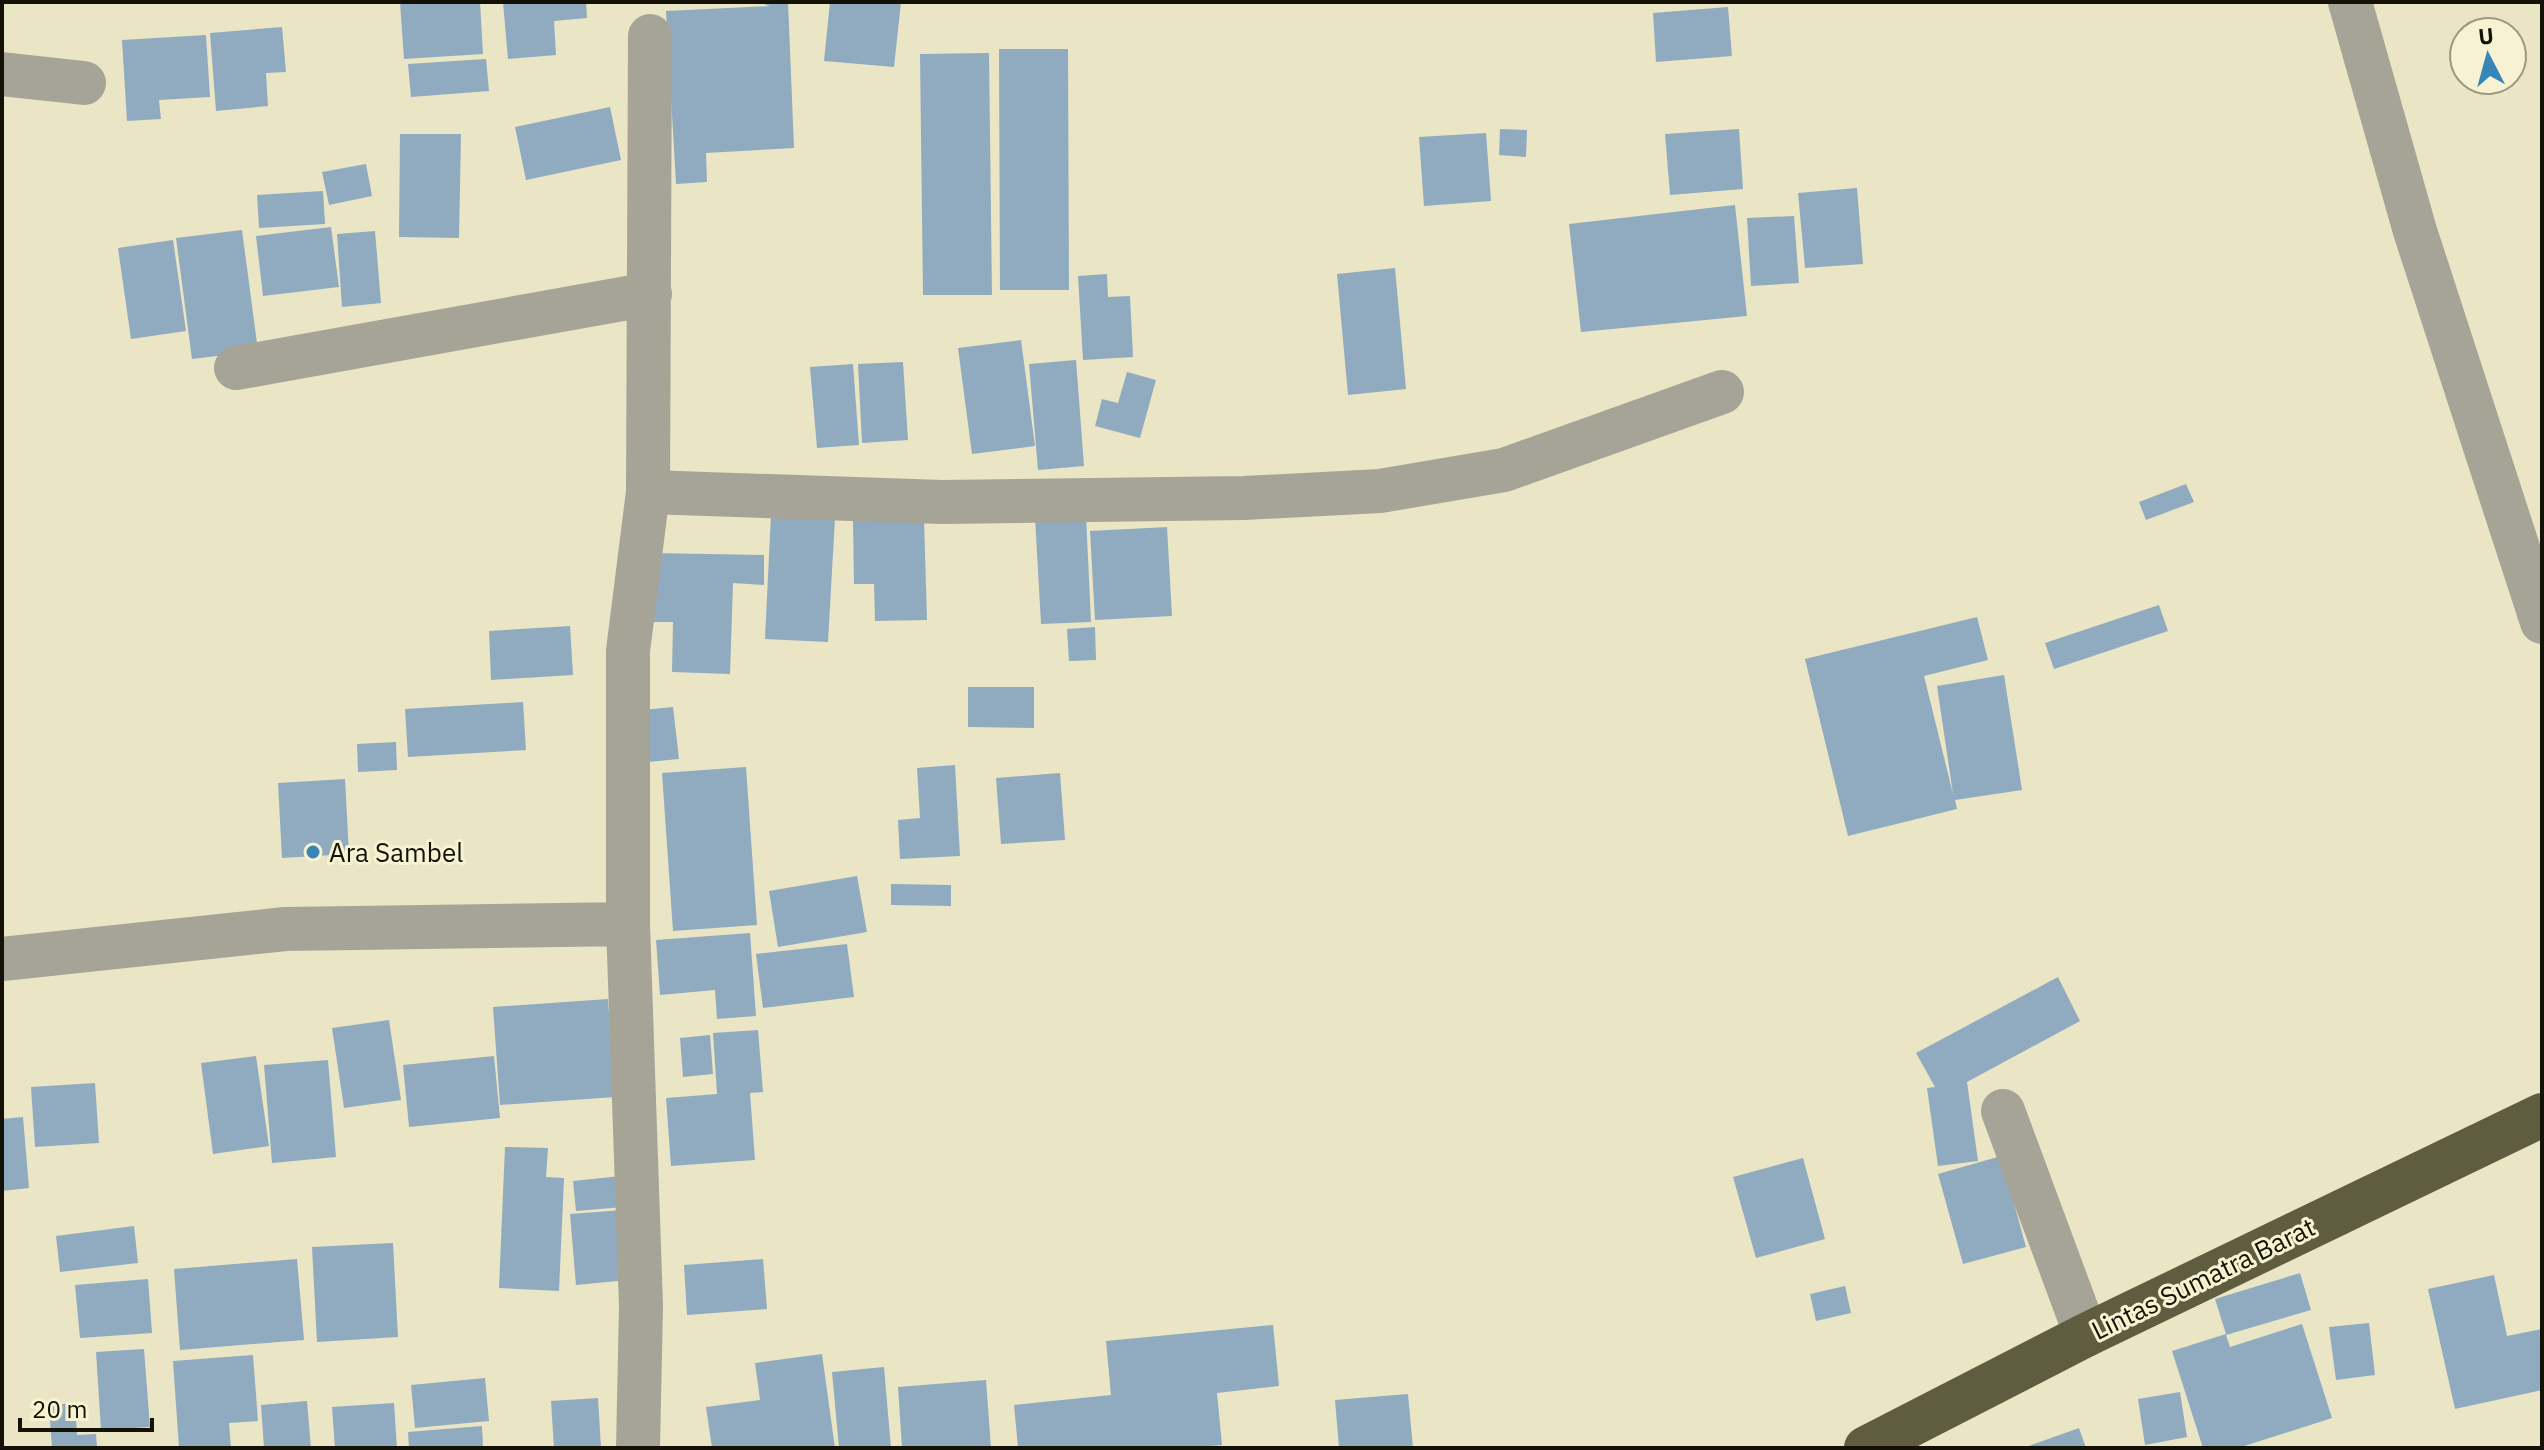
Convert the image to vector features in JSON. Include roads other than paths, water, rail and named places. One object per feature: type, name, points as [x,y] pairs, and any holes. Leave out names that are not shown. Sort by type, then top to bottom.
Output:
[{"type":"highway","name":"Lintas Sumatra Barat","points":[[1866,1448],[2086,1335],[2542,1115]]},
{"type":"street","points":[[2350,2],[2415,231],[2542,622]]},
{"type":"street","points":[[638,1448],[641,1306],[628,924],[628,651],[648,492],[650,36]]},
{"type":"street","points":[[2,74],[84,83]]},
{"type":"street","points":[[236,368],[650,294]]},
{"type":"street","points":[[648,492],[942,502],[1244,498],[1380,491],[1504,470],[1722,392]]},
{"type":"street","points":[[2,959],[285,929],[628,924]]},
{"type":"street","points":[[2003,1111],[2086,1335]]},
{"type":"place","name":"Ara Sambel","points":[[313,852]]}]
